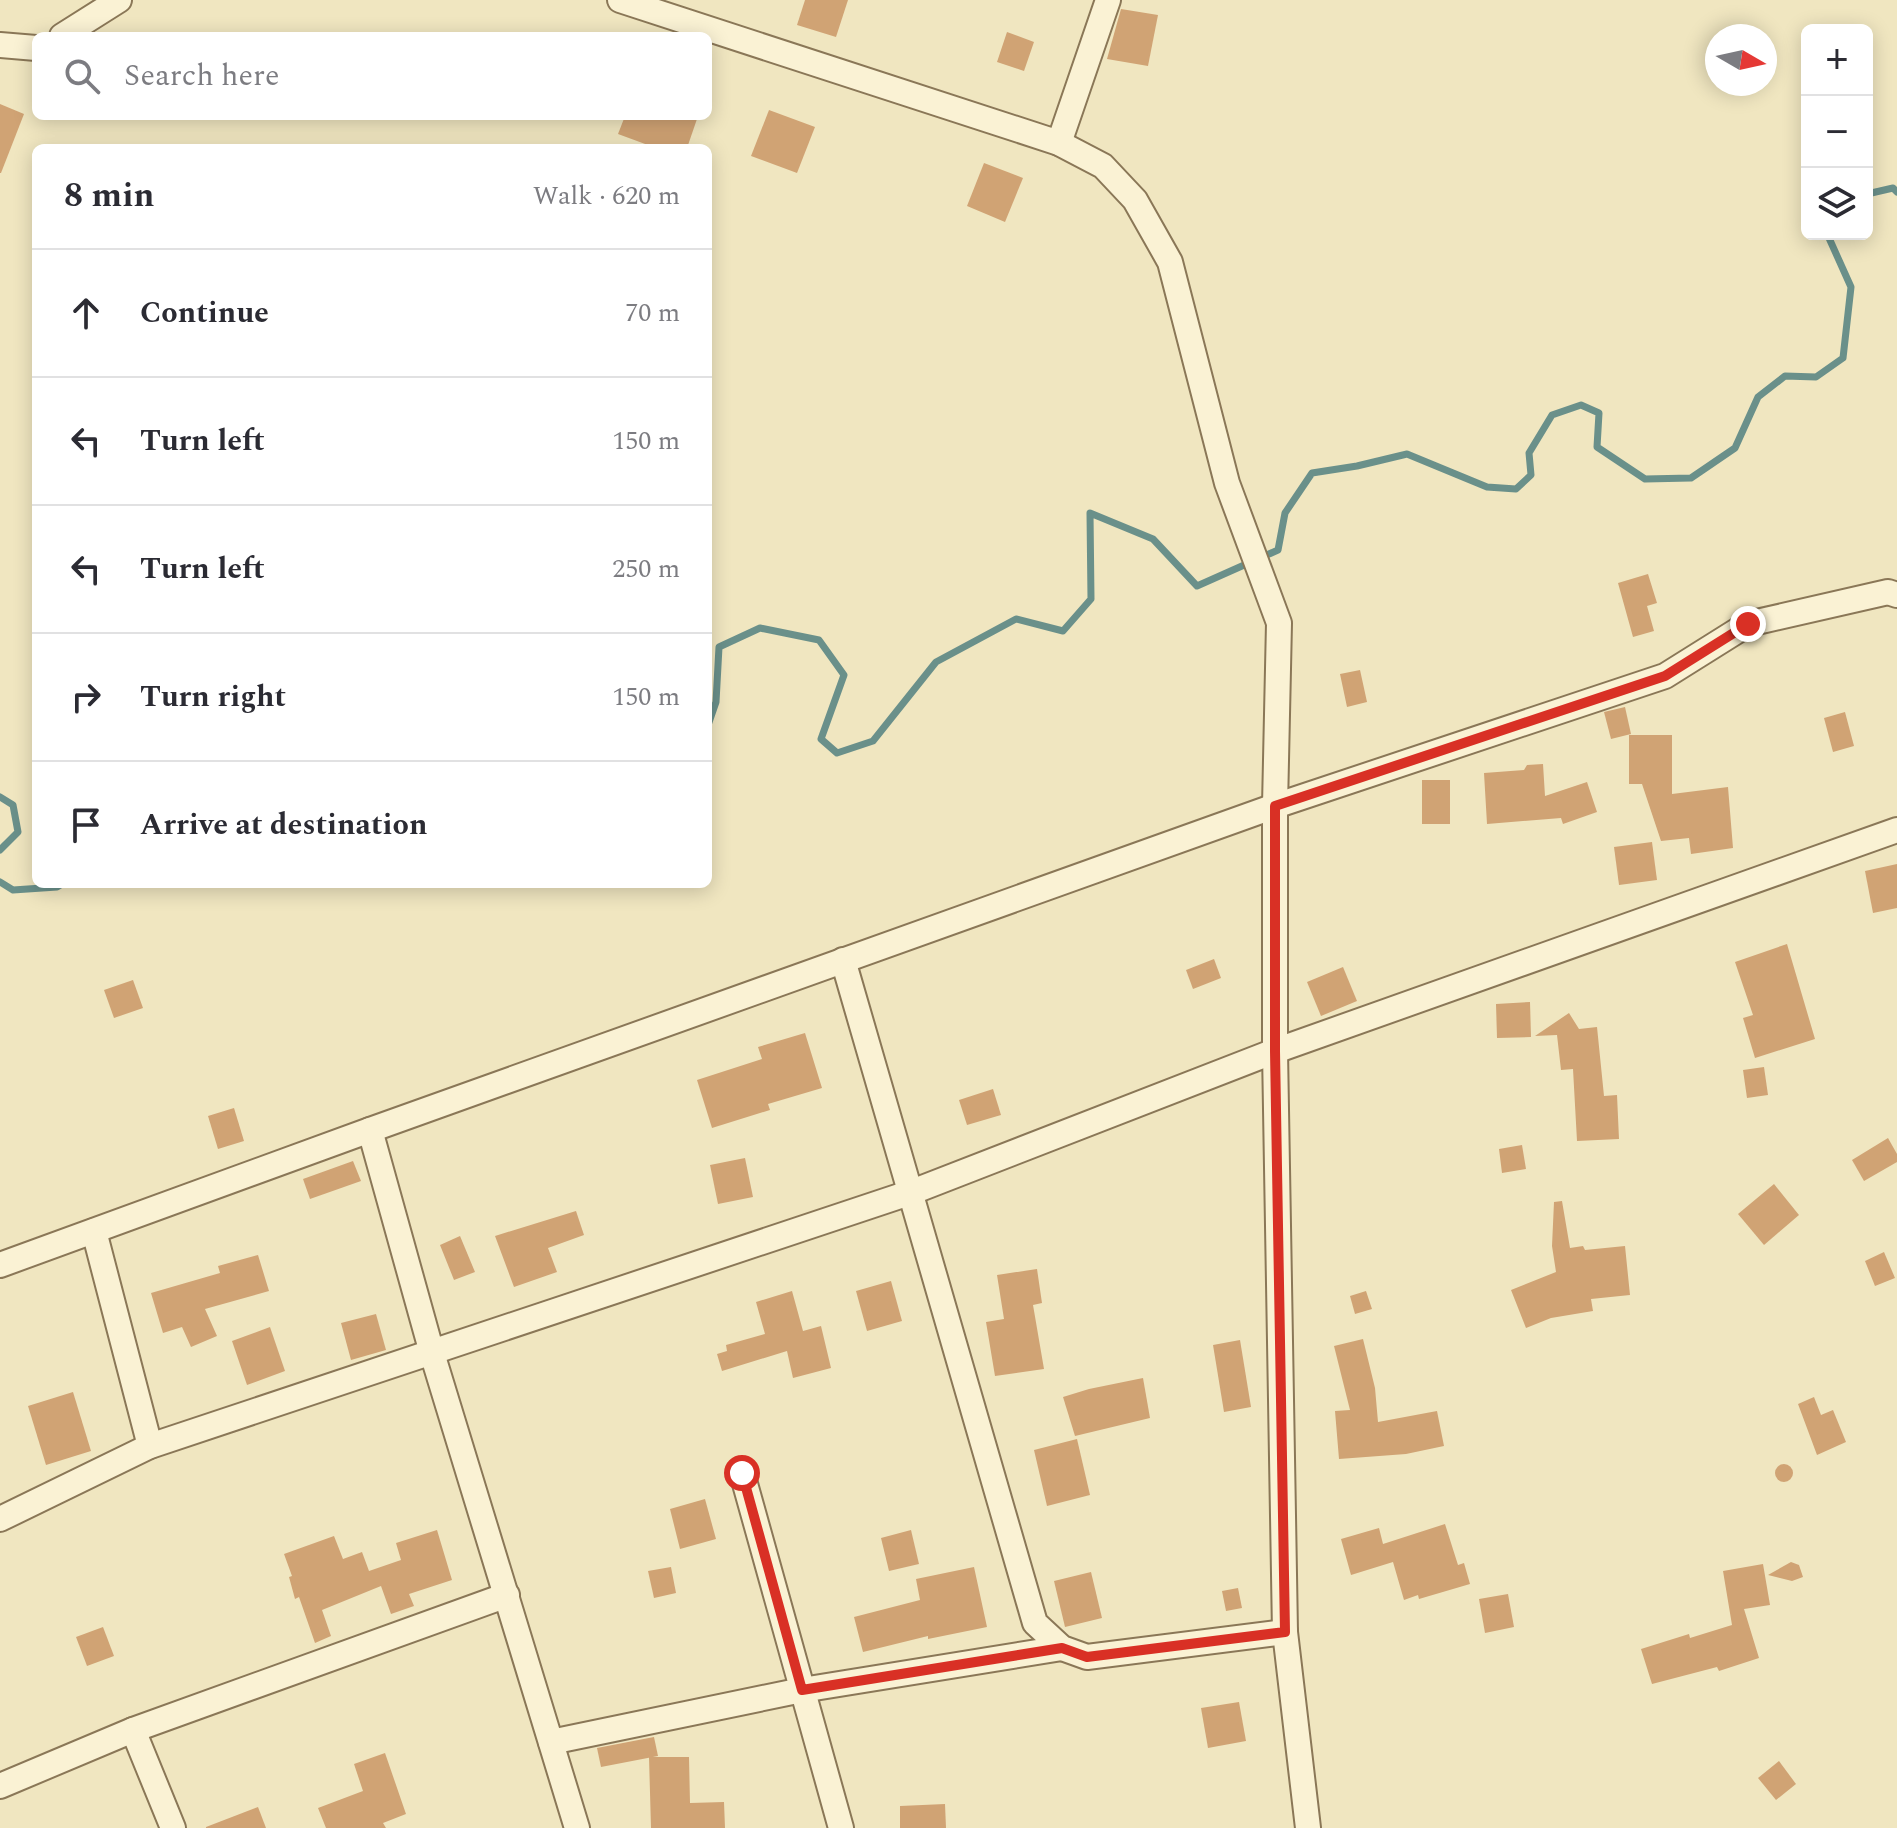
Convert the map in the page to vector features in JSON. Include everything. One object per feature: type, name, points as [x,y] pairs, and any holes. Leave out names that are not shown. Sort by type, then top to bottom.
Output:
[{"type":"street","points":[[68,32],[119,0]]},
{"type":"street","points":[[620,0],[1059,143],[1103,166],[1135,200],[1170,262],[1227,483],[1279,623],[1275,1051],[1285,1632],[1308,1828]]},
{"type":"street","points":[[1059,143],[1108,0]]},
{"type":"street","points":[[0,45],[32,48]]},
{"type":"street","points":[[0,1265],[1275,806],[1665,676],[1748,624],[1888,592],[1897,595]]},
{"type":"street","points":[[0,1519],[150,1446],[912,1192],[1275,1051],[1897,830]]},
{"type":"street","points":[[843,960],[1035,1623],[1062,1648],[1087,1657],[1285,1632]]},
{"type":"street","points":[[370,1130],[432,1353],[577,1828]]},
{"type":"street","points":[[94,1231],[150,1446]]},
{"type":"street","points":[[742,1473],[841,1828]]},
{"type":"street","points":[[0,1786],[133,1730],[507,1595]]},
{"type":"street","points":[[551,1742],[802,1690],[1062,1648]]},
{"type":"street","points":[[133,1730],[173,1828]]},
{"type":"building","points":[[805,0],[848,0],[836,37],[797,25]]},
{"type":"building","points":[[1121,9],[1158,15],[1148,66],[1107,59]]},
{"type":"building","points":[[1007,32],[1034,42],[1024,71],[997,62]]},
{"type":"building","points":[[0,104],[24,114],[1,173],[0,173]]},
{"type":"building","points":[[769,110],[815,127],[797,173],[751,156]]},
{"type":"building","points":[[623,120],[697,120],[688,144],[645,144],[618,134]]},
{"type":"building","points":[[984,163],[1023,178],[1005,222],[967,206]]},
{"type":"building","points":[[1648,574],[1657,603],[1647,606],[1654,631],[1633,637],[1618,583]]},
{"type":"building","points":[[1360,670],[1367,702],[1347,707],[1340,674]]},
{"type":"building","points":[[1625,707],[1631,734],[1611,739],[1604,712]]},
{"type":"building","points":[[1845,712],[1854,746],[1833,752],[1824,718]]},
{"type":"building","points":[[1629,735],[1672,735],[1672,794],[1728,787],[1733,848],[1691,854],[1689,838],[1661,841],[1642,784],[1629,784]]},
{"type":"building","points":[[1543,764],[1545,796],[1587,782],[1597,812],[1563,824],[1561,818],[1487,824],[1484,773],[1524,770],[1527,765]]},
{"type":"building","points":[[1422,780],[1450,780],[1450,824],[1422,824]]},
{"type":"building","points":[[1652,842],[1657,880],[1619,885],[1614,847]]},
{"type":"building","points":[[1897,864],[1897,908],[1873,913],[1865,871]]},
{"type":"building","points":[[1787,944],[1815,1039],[1755,1058],[1743,1018],[1753,1015],[1735,962]]},
{"type":"building","points":[[1214,959],[1221,978],[1193,989],[1186,970]]},
{"type":"building","points":[[1343,967],[1357,1001],[1321,1016],[1307,982]]},
{"type":"building","points":[[133,980],[143,1008],[114,1018],[104,990]]},
{"type":"building","points":[[1530,1002],[1531,1037],[1497,1038],[1496,1004]]},
{"type":"building","points":[[1569,1013],[1579,1029],[1597,1027],[1604,1096],[1617,1095],[1619,1139],[1577,1141],[1573,1069],[1561,1070],[1557,1035],[1535,1036]]},
{"type":"building","points":[[805,1033],[822,1088],[768,1104],[770,1110],[712,1128],[697,1080],[762,1059],[758,1047]]},
{"type":"building","points":[[1764,1067],[1768,1095],[1747,1098],[1743,1070]]},
{"type":"building","points":[[993,1089],[1001,1115],[967,1125],[959,1100]]},
{"type":"building","points":[[234,1108],[244,1141],[218,1149],[208,1116]]},
{"type":"building","points":[[1888,1138],[1897,1154],[1897,1162],[1864,1181],[1852,1160]]},
{"type":"building","points":[[1522,1145],[1526,1169],[1502,1173],[1499,1149]]},
{"type":"building","points":[[745,1158],[753,1197],[718,1204],[710,1165]]},
{"type":"building","points":[[353,1161],[361,1181],[310,1199],[303,1179]]},
{"type":"building","points":[[1774,1184],[1799,1215],[1764,1245],[1738,1214]]},
{"type":"building","points":[[1562,1201],[1570,1248],[1583,1246],[1585,1250],[1625,1246],[1630,1295],[1591,1299],[1593,1311],[1551,1318],[1526,1328],[1511,1290],[1556,1272],[1552,1246],[1554,1202]]},
{"type":"building","points":[[576,1211],[584,1235],[548,1248],[557,1272],[514,1287],[495,1236]]},
{"type":"building","points":[[460,1236],[475,1272],[454,1280],[440,1245]]},
{"type":"building","points":[[1884,1252],[1895,1278],[1875,1286],[1865,1261]]},
{"type":"building","points":[[258,1255],[269,1291],[205,1309],[217,1336],[191,1347],[182,1327],[163,1333],[151,1293],[220,1273],[218,1266]]},
{"type":"building","points":[[1037,1269],[1042,1303],[1033,1305],[1044,1369],[995,1376],[986,1322],[1004,1319],[997,1275]]},
{"type":"building","points":[[891,1281],[902,1321],[867,1331],[856,1291]]},
{"type":"building","points":[[792,1291],[803,1331],[821,1326],[831,1368],[793,1378],[787,1351],[722,1371],[717,1354],[727,1351],[726,1345],[765,1334],[756,1302]]},
{"type":"building","points":[[1366,1291],[1372,1309],[1355,1314],[1350,1296]]},
{"type":"building","points":[[376,1314],[386,1350],[351,1360],[341,1323]]},
{"type":"building","points":[[270,1327],[285,1371],[247,1385],[232,1341]]},
{"type":"building","points":[[1363,1339],[1375,1388],[1378,1422],[1437,1411],[1444,1446],[1406,1454],[1339,1459],[1335,1411],[1350,1410],[1334,1346]]},
{"type":"building","points":[[1240,1340],[1251,1407],[1224,1412],[1213,1345]]},
{"type":"building","points":[[1143,1378],[1150,1418],[1075,1436],[1063,1397]]},
{"type":"building","points":[[73,1392],[91,1451],[46,1465],[28,1406]]},
{"type":"building","points":[[1814,1397],[1821,1415],[1833,1410],[1846,1442],[1817,1455],[1798,1404]]},
{"type":"building","points":[[1077,1439],[1090,1495],[1047,1506],[1034,1450]]},
{"type":"building","points":[[1784,1464],[1793,1473],[1784,1482],[1775,1473]]},
{"type":"building","points":[[705,1499],[716,1539],[680,1549],[670,1509]]},
{"type":"building","points":[[1445,1524],[1458,1565],[1464,1563],[1470,1584],[1419,1599],[1418,1595],[1404,1600],[1393,1562],[1351,1575],[1341,1539],[1379,1528],[1383,1544]]},
{"type":"building","points":[[437,1530],[452,1580],[409,1594],[414,1606],[391,1614],[381,1586],[322,1610],[331,1636],[315,1643],[299,1597],[295,1599],[289,1577],[292,1576],[284,1554],[334,1536],[343,1559],[362,1552],[369,1571],[401,1560],[396,1543]]},
{"type":"building","points":[[911,1530],[919,1564],[889,1571],[881,1538]]},
{"type":"building","points":[[1791,1562],[1799,1565],[1803,1577],[1792,1581],[1768,1575]]},
{"type":"building","points":[[1763,1564],[1770,1605],[1744,1609],[1759,1658],[1719,1671],[1717,1667],[1652,1684],[1641,1649],[1732,1625],[1723,1571]]},
{"type":"building","points":[[671,1567],[676,1593],[654,1598],[648,1571]]},
{"type":"building","points":[[974,1567],[987,1627],[928,1639],[928,1636],[863,1652],[854,1617],[920,1600],[916,1579]]},
{"type":"building","points":[[1091,1572],[1102,1618],[1065,1627],[1054,1581]]},
{"type":"building","points":[[1238,1588],[1242,1608],[1226,1611],[1222,1591]]},
{"type":"building","points":[[1508,1594],[1514,1627],[1485,1633],[1479,1599]]},
{"type":"building","points":[[103,1627],[114,1656],[87,1666],[76,1637]]},
{"type":"building","points":[[1239,1702],[1246,1741],[1208,1748],[1201,1708]]},
{"type":"building","points":[[654,1737],[658,1756],[601,1767],[597,1748]]},
{"type":"building","points":[[385,1753],[406,1814],[383,1823],[386,1828],[326,1828],[318,1808],[363,1791],[354,1764]]},
{"type":"building","points":[[649,1757],[689,1757],[690,1803],[724,1802],[725,1828],[651,1828]]},
{"type":"building","points":[[1779,1761],[1796,1784],[1776,1800],[1758,1778]]},
{"type":"building","points":[[945,1804],[946,1828],[900,1828],[900,1806]]},
{"type":"building","points":[[258,1807],[266,1828],[206,1828],[206,1827]]},
{"type":"waterway","points":[[1873,193],[1893,188],[1897,192]]},
{"type":"waterway","points":[[712,714],[716,702],[719,647],[760,628],[819,640],[844,675],[821,739],[837,753],[873,741],[936,662],[1016,619],[1063,631],[1091,599],[1090,513],[1153,539],[1197,586],[1278,550],[1285,513],[1312,473],[1407,454],[1487,487],[1516,489],[1531,475],[1529,453],[1552,415],[1581,405],[1599,413],[1597,447],[1645,479],[1691,478],[1735,448],[1758,397],[1785,376],[1816,377],[1843,358],[1851,287],[1830,240]]},
{"type":"waterway","points":[[0,797],[13,805],[18,832],[0,850]]},
{"type":"waterway","points":[[0,882],[13,890],[42,888]]},
{"type":"route","points":[[742,1473],[802,1690],[1062,1648],[1087,1657],[1285,1632],[1275,1051],[1275,806],[1665,676],[1748,624]]}]
